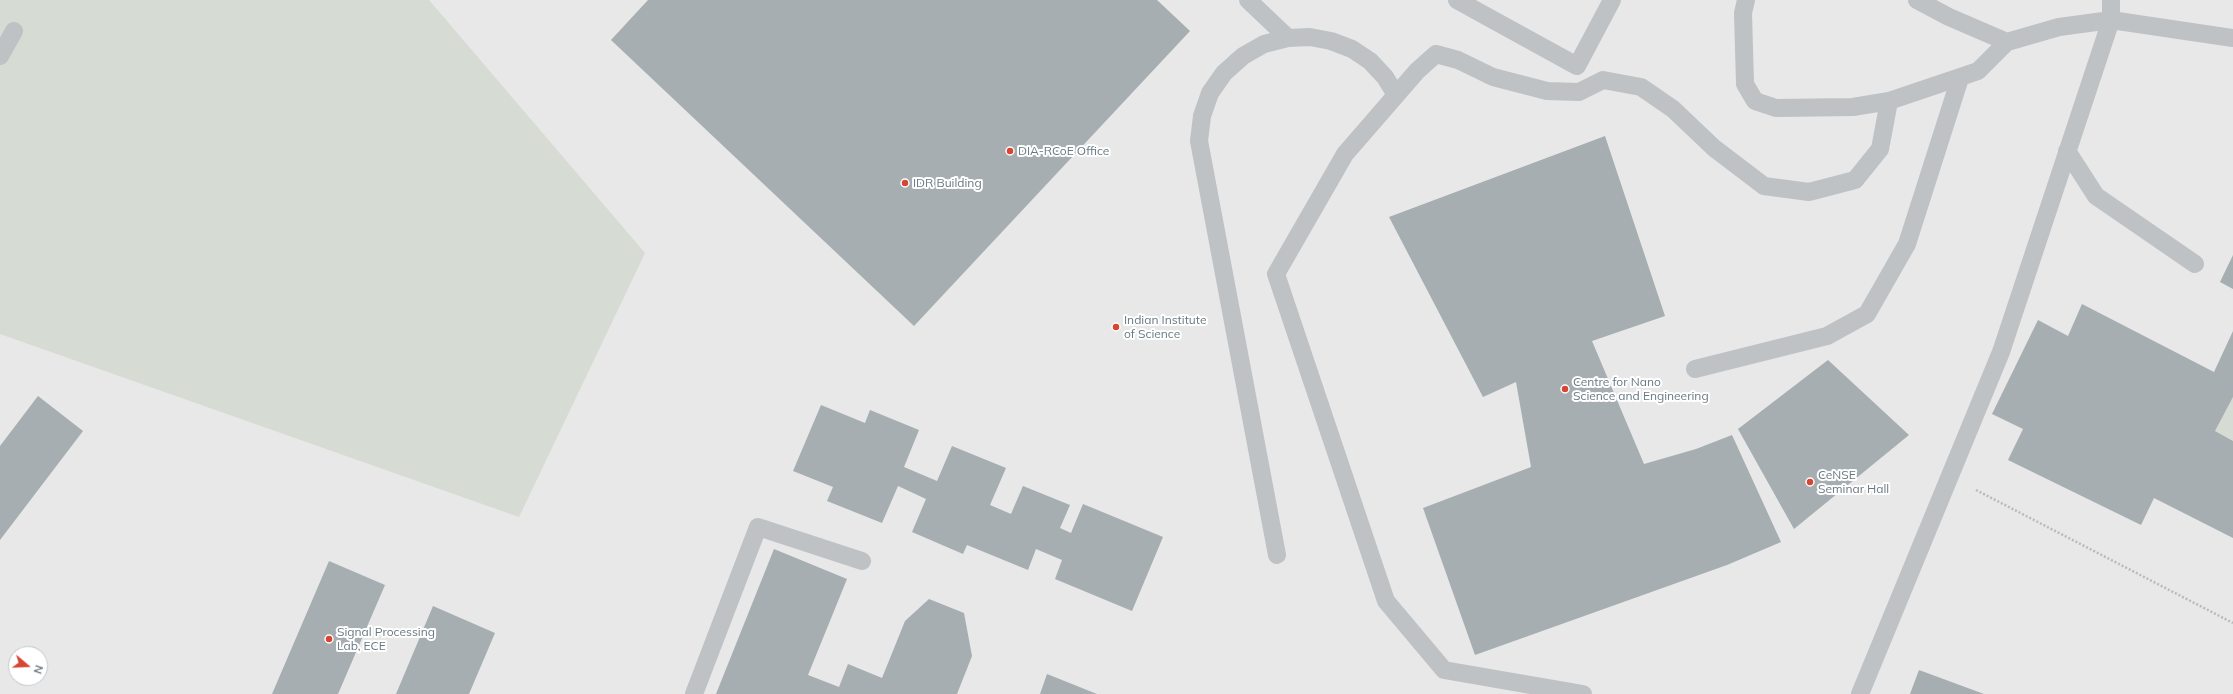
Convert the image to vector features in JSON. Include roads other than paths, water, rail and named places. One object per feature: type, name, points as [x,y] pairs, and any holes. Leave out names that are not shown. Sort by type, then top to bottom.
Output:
[{"type":"lane","points":[[1248,0],[1288,38]]},
{"type":"lane","points":[[1457,0],[1577,66],[1612,0]]},
{"type":"lane","points":[[1746,0],[1743,13],[1745,84],[1755,101],[1776,108],[1853,107],[1889,102],[1978,71],[2007,42],[2059,27],[2111,20],[2233,38]]},
{"type":"lane","points":[[1860,694],[2001,352],[2111,20],[2111,0]]},
{"type":"lane","points":[[1929,3],[2007,42]]},
{"type":"lane","points":[[0,56],[14,31]]},
{"type":"lane","points":[[1277,555],[1199,141],[1202,116],[1210,93],[1224,73],[1248,53],[1264,44],[1288,38],[1310,37],[1331,41],[1352,49],[1370,61],[1385,77],[1396,95]]},
{"type":"lane","points":[[1583,694],[1444,670],[1386,601],[1276,274],[1345,154],[1417,71],[1436,54],[1458,60],[1493,77],[1547,91],[1579,92],[1603,80],[1641,87],[1673,110],[1714,148],[1764,186],[1809,192],[1855,180],[1880,148],[1889,102]]},
{"type":"lane","points":[[1696,369],[1827,336],[1867,314],[1907,244],[1960,78]]},
{"type":"lane","points":[[2067,151],[2096,196],[2195,264]]},
{"type":"lane","points":[[694,694],[758,527],[862,561]]},
{"type":"place","name":"DIA-RCoE Office","points":[[1010,151]]},
{"type":"place","name":"IDR Building","points":[[905,183]]},
{"type":"place","name":"Indian Institute of Science","points":[[1116,327]]},
{"type":"place","name":"Centre for Nano Science and Engineering","points":[[1565,389]]},
{"type":"place","name":"CeNSE Seminar Hall","points":[[1810,482]]},
{"type":"place","name":"Signal Processing Lab, ECE","points":[[329,639]]}]
